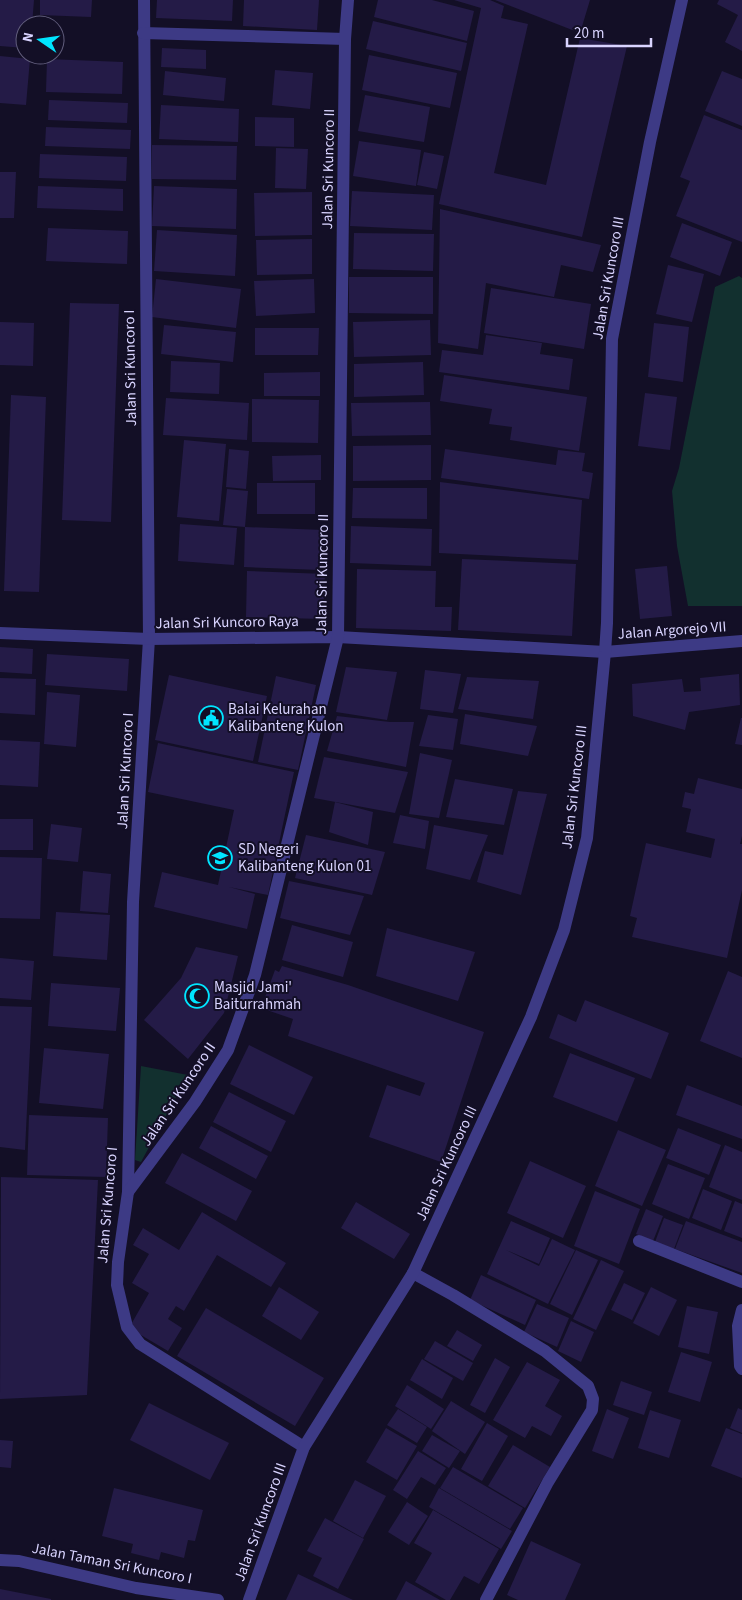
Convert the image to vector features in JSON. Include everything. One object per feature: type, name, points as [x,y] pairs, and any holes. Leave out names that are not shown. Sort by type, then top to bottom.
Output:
[{"type":"street","name":"Jalan Sri Kuncoro I","points":[[144,0],[149,639],[133,902],[128,1192],[118,1262],[117,1285],[127,1327],[140,1344],[304,1447]]},
{"type":"street","name":"Jalan Sri Kuncoro III","points":[[249,1600],[304,1447],[413,1273],[531,1017],[564,930],[587,838],[605,652],[612,339],[650,142],[682,0]]},
{"type":"street","name":"Jalan Sri Kuncoro II","points":[[128,1192],[195,1102],[228,1050],[254,975],[338,637],[345,39],[351,3]]},
{"type":"street","points":[[143,33],[345,39]]},
{"type":"street","name":"Jalan Sri Kuncoro Raya","points":[[0,632],[149,639],[338,637],[605,652]]},
{"type":"street","name":"Jalan Argorejo VII","points":[[605,652],[742,641]]},
{"type":"street","points":[[639,1241],[742,1282]]},
{"type":"street","points":[[413,1273],[545,1351],[588,1386],[593,1399],[592,1410],[548,1482],[486,1600]]},
{"type":"street","points":[[741,1367],[738,1326],[742,1310]]},
{"type":"street","name":"Jalan Taman Sri Kuncoro I","points":[[0,1560],[19,1561],[136,1588],[218,1600]]},
{"type":"green space","points":[[739,276],[742,278],[742,606],[688,606],[677,546],[672,491],[679,468],[715,287]]},
{"type":"green space","points":[[141,1066],[188,1075],[141,1162],[135,1160]]},
{"type":"building","points":[[0,0],[34,0],[33,15],[15,15],[15,47],[0,46]]},
{"type":"building","points":[[40,0],[92,0],[91,17],[40,15]]},
{"type":"building","points":[[157,0],[233,0],[232,21],[156,18]]},
{"type":"building","points":[[244,0],[319,0],[317,30],[243,26]]},
{"type":"building","points":[[378,0],[432,0],[474,11],[467,41],[374,17]]},
{"type":"building","points":[[454,0],[490,0],[504,6],[501,18],[528,24],[494,173],[546,185],[580,38],[627,46],[582,237],[439,204],[481,8]]},
{"type":"building","points":[[495,0],[590,0],[580,33]]},
{"type":"building","points":[[719,0],[742,0],[742,51],[725,42],[738,15],[717,4]]},
{"type":"building","points":[[373,21],[467,43],[461,71],[366,49]]},
{"type":"building","points":[[162,48],[206,50],[206,69],[161,67]]},
{"type":"building","points":[[369,55],[457,73],[450,108],[362,90]]},
{"type":"building","points":[[0,56],[15,58],[15,65],[29,65],[26,105],[0,103]]},
{"type":"building","points":[[65,60],[123,62],[122,94],[46,92],[47,65],[65,65]]},
{"type":"building","points":[[275,70],[313,73],[310,109],[272,105]]},
{"type":"building","points":[[165,71],[226,78],[224,101],[163,95]]},
{"type":"building","points":[[722,71],[742,79],[742,126],[705,111]]},
{"type":"building","points":[[365,95],[430,107],[424,142],[358,131]]},
{"type":"building","points":[[49,100],[128,103],[127,123],[48,120]]},
{"type":"building","points":[[161,105],[239,109],[238,142],[159,139]]},
{"type":"building","points":[[704,115],[742,130],[742,242],[676,216],[690,181],[680,177]]},
{"type":"building","points":[[255,117],[294,118],[294,147],[255,146]]},
{"type":"building","points":[[46,127],[131,130],[130,149],[45,146]]},
{"type":"building","points":[[359,141],[421,150],[416,186],[353,176]]},
{"type":"building","points":[[152,145],[237,146],[236,180],[152,179]]},
{"type":"building","points":[[276,148],[308,149],[306,189],[275,188]]},
{"type":"building","points":[[424,152],[444,156],[437,189],[417,185]]},
{"type":"building","points":[[40,154],[127,157],[126,181],[39,178]]},
{"type":"building","points":[[0,172],[16,172],[14,218],[0,218]]},
{"type":"building","points":[[38,186],[123,189],[123,211],[37,208]]},
{"type":"building","points":[[154,186],[237,189],[236,229],[152,226]]},
{"type":"building","points":[[352,191],[434,195],[432,230],[350,226]]},
{"type":"building","points":[[312,192],[312,235],[255,236],[254,193]]},
{"type":"building","points":[[440,209],[601,245],[593,272],[561,265],[554,297],[486,283],[478,349],[438,343]]},
{"type":"building","points":[[682,223],[732,242],[720,276],[670,257]]},
{"type":"building","points":[[48,228],[128,231],[127,264],[46,261]]},
{"type":"building","points":[[157,230],[237,235],[235,276],[154,271]]},
{"type":"building","points":[[354,233],[434,234],[433,271],[353,269]]},
{"type":"building","points":[[312,239],[312,274],[257,275],[256,240]]},
{"type":"building","points":[[668,265],[704,274],[692,322],[656,314]]},
{"type":"building","points":[[349,277],[433,277],[433,314],[349,313]]},
{"type":"building","points":[[156,279],[241,289],[236,328],[152,317]]},
{"type":"building","points":[[314,279],[315,313],[256,316],[254,281]]},
{"type":"building","points":[[491,288],[591,304],[584,349],[484,333]]},
{"type":"building","points":[[70,303],[119,304],[111,522],[62,520]]},
{"type":"building","points":[[430,320],[431,355],[354,357],[353,322]]},
{"type":"building","points":[[0,322],[34,323],[33,366],[0,365]]},
{"type":"building","points":[[654,323],[689,327],[683,382],[648,377]]},
{"type":"building","points":[[164,325],[236,332],[233,362],[161,354]]},
{"type":"building","points":[[255,328],[319,328],[318,355],[255,355]]},
{"type":"building","points":[[486,335],[542,343],[540,354],[573,359],[569,390],[439,372],[442,350],[483,355]]},
{"type":"building","points":[[171,361],[220,363],[219,394],[170,392]]},
{"type":"building","points":[[423,362],[424,395],[354,397],[354,364]]},
{"type":"building","points":[[320,372],[320,396],[264,396],[264,373]]},
{"type":"building","points":[[444,375],[587,397],[579,451],[510,440],[512,427],[489,424],[492,409],[440,401]]},
{"type":"building","points":[[645,393],[677,397],[670,450],[638,446]]},
{"type":"building","points":[[11,395],[46,397],[39,592],[4,591]]},
{"type":"building","points":[[166,398],[249,403],[247,440],[163,435]]},
{"type":"building","points":[[252,399],[319,400],[318,443],[252,442]]},
{"type":"building","points":[[430,402],[431,435],[352,436],[351,403]]},
{"type":"building","points":[[184,440],[226,444],[219,521],[177,517]]},
{"type":"building","points":[[431,445],[431,480],[353,481],[353,446]]},
{"type":"building","points":[[229,449],[249,451],[246,489],[226,487]]},
{"type":"building","points":[[445,449],[556,465],[558,450],[585,453],[582,471],[593,473],[589,499],[441,478]]},
{"type":"building","points":[[321,455],[321,480],[273,481],[272,456]]},
{"type":"building","points":[[440,482],[582,500],[578,560],[439,553]]},
{"type":"building","points":[[257,483],[315,483],[315,514],[257,514]]},
{"type":"building","points":[[353,488],[427,488],[427,519],[352,518]]},
{"type":"building","points":[[227,489],[248,491],[245,527],[223,525]]},
{"type":"building","points":[[180,524],[237,528],[234,565],[178,561]]},
{"type":"building","points":[[351,526],[432,529],[431,566],[350,563]]},
{"type":"building","points":[[245,527],[323,530],[321,570],[244,567]]},
{"type":"building","points":[[462,559],[576,564],[572,636],[458,630]]},
{"type":"building","points":[[667,566],[672,616],[640,619],[635,569]]},
{"type":"building","points":[[357,569],[436,571],[435,607],[452,607],[451,631],[356,628]]},
{"type":"building","points":[[247,571],[325,574],[323,619],[246,617]]},
{"type":"building","points":[[0,647],[33,649],[32,674],[0,672]]},
{"type":"building","points":[[47,654],[129,659],[127,691],[45,685]]},
{"type":"building","points":[[346,667],[397,672],[387,720],[336,712]]},
{"type":"building","points":[[425,670],[461,674],[453,713],[420,709]]},
{"type":"building","points":[[739,674],[740,705],[689,712],[685,730],[633,716],[632,684],[682,679],[684,692],[701,691],[700,678]]},
{"type":"building","name":"Balai Kelurahan Kalibanteng Kulon","points":[[169,675],[267,696],[253,761],[155,740]]},
{"type":"building","points":[[276,676],[316,685],[298,770],[258,762]]},
{"type":"building","points":[[467,677],[539,681],[533,719],[458,709]]},
{"type":"building","points":[[0,678],[36,679],[35,715],[0,713]]},
{"type":"building","points":[[47,692],[80,695],[76,747],[44,744]]},
{"type":"building","points":[[465,714],[537,726],[528,756],[460,744]]},
{"type":"building","points":[[428,715],[458,719],[453,750],[419,746]]},
{"type":"building","points":[[337,716],[390,722],[414,722],[406,767],[327,751]]},
{"type":"building","points":[[742,718],[742,745],[735,744]]},
{"type":"building","points":[[0,740],[40,742],[38,787],[0,785]]},
{"type":"building","name":"SD Negeri Kalibanteng Kulon 01","points":[[158,743],[294,772],[268,895],[229,887],[255,894],[247,929],[154,907],[162,872],[218,885],[234,810],[148,792]]},
{"type":"building","points":[[420,753],[452,760],[439,818],[409,814]]},
{"type":"building","points":[[324,757],[408,772],[395,813],[314,798]]},
{"type":"building","points":[[698,778],[742,789],[742,836],[740,844],[742,844],[742,890],[727,958],[632,937],[637,918],[630,916],[646,843],[711,858],[715,839],[686,832],[691,809],[682,807],[685,792],[694,794]]},
{"type":"building","points":[[455,779],[513,789],[504,825],[446,817]]},
{"type":"building","points":[[518,791],[547,794],[521,895],[477,882],[485,851],[503,855]]},
{"type":"building","points":[[335,802],[373,812],[368,845],[329,832]]},
{"type":"building","points":[[400,815],[429,821],[425,849],[393,843]]},
{"type":"building","points":[[0,819],[33,819],[33,850],[0,850]]},
{"type":"building","points":[[51,824],[82,828],[78,862],[47,859]]},
{"type":"building","points":[[434,825],[488,835],[470,880],[426,869]]},
{"type":"building","points":[[306,835],[385,852],[372,895],[295,878]]},
{"type":"building","points":[[0,857],[42,858],[40,919],[0,918]]},
{"type":"building","points":[[83,871],[111,874],[108,913],[80,911]]},
{"type":"building","points":[[289,881],[364,896],[350,935],[280,918]]},
{"type":"building","points":[[56,912],[110,915],[107,960],[53,956]]},
{"type":"building","points":[[292,925],[353,942],[343,977],[282,960]]},
{"type":"building","points":[[387,928],[475,952],[458,1001],[376,976]]},
{"type":"building","name":"Masjid Jami' Baiturrahmah","points":[[196,947],[238,956],[224,1013],[188,1059],[144,1020],[181,978]]},
{"type":"building","points":[[0,958],[34,961],[31,1000],[0,998]]},
{"type":"building","points":[[282,966],[348,985],[484,1032],[441,1162],[369,1137],[387,1085],[420,1096],[425,1083],[288,1036],[293,1019],[261,1008],[275,970],[279,972]]},
{"type":"building","points":[[728,971],[742,977],[742,1058],[700,1041]]},
{"type":"building","points":[[51,983],[120,988],[116,1031],[48,1026]]},
{"type":"building","points":[[585,1000],[669,1033],[651,1079],[549,1038],[558,1014],[576,1022]]},
{"type":"building","points":[[0,1006],[32,1007],[25,1150],[0,1147]]},
{"type":"building","points":[[249,1045],[313,1077],[294,1115],[230,1084]]},
{"type":"building","points":[[44,1048],[109,1054],[103,1109],[39,1103]]},
{"type":"building","points":[[570,1053],[635,1078],[617,1122],[553,1097]]},
{"type":"building","points":[[687,1085],[742,1106],[742,1139],[676,1115]]},
{"type":"building","points":[[229,1092],[286,1121],[271,1152],[213,1122]]},
{"type":"building","points":[[29,1115],[108,1118],[106,1177],[27,1175]]},
{"type":"building","points":[[211,1126],[268,1156],[256,1179],[199,1148]]},
{"type":"building","points":[[678,1128],[721,1145],[709,1175],[666,1158]]},
{"type":"building","points":[[618,1130],[666,1150],[642,1206],[595,1186]]},
{"type":"building","points":[[725,1145],[742,1152],[742,1200],[709,1187]]},
{"type":"building","points":[[182,1153],[252,1191],[236,1221],[165,1183]]},
{"type":"building","points":[[530,1161],[586,1186],[563,1238],[507,1213]]},
{"type":"building","points":[[668,1164],[705,1178],[689,1219],[652,1204]]},
{"type":"building","points":[[1,1177],[98,1180],[87,1395],[0,1399]]},
{"type":"building","points":[[703,1189],[732,1201],[721,1230],[692,1218]]},
{"type":"building","points":[[595,1191],[640,1209],[619,1264],[574,1246]]},
{"type":"building","points":[[735,1201],[742,1204],[742,1238],[724,1231]]},
{"type":"building","points":[[356,1202],[410,1234],[394,1259],[341,1228]]},
{"type":"building","points":[[646,1209],[663,1216],[653,1241],[636,1234]]},
{"type":"building","points":[[202,1212],[286,1263],[271,1287],[217,1255],[184,1311],[176,1306],[168,1319],[182,1328],[168,1351],[129,1328],[149,1293],[132,1283],[149,1254],[133,1245],[143,1228],[179,1250]]},
{"type":"building","points":[[664,1218],[683,1225],[674,1249],[655,1242]]},
{"type":"building","points":[[511,1221],[550,1238],[539,1264],[506,1250],[539,1266],[552,1239],[575,1250],[548,1304],[487,1274]]},
{"type":"building","points":[[686,1221],[742,1242],[742,1273],[675,1249]]},
{"type":"building","points":[[576,1250],[598,1260],[572,1315],[550,1304]]},
{"type":"building","points":[[601,1260],[624,1271],[596,1330],[573,1319]]},
{"type":"building","points":[[481,1275],[536,1300],[525,1325],[470,1300]]},
{"type":"building","points":[[624,1283],[645,1293],[632,1320],[611,1310]]},
{"type":"building","points":[[279,1287],[319,1312],[301,1340],[262,1316]]},
{"type":"building","points":[[651,1287],[677,1300],[659,1336],[633,1323]]},
{"type":"building","points":[[537,1304],[569,1318],[557,1347],[524,1332]]},
{"type":"building","points":[[687,1306],[718,1312],[709,1354],[678,1347]]},
{"type":"building","points":[[206,1308],[324,1378],[295,1426],[177,1356]]},
{"type":"building","points":[[571,1321],[594,1332],[581,1362],[558,1351]]},
{"type":"building","points":[[457,1330],[482,1345],[473,1361],[447,1346]]},
{"type":"building","points":[[435,1341],[473,1363],[463,1381],[424,1359]]},
{"type":"building","points":[[681,1352],[712,1362],[700,1402],[668,1392]]},
{"type":"building","points":[[495,1358],[510,1367],[485,1413],[470,1405]]},
{"type":"building","points":[[422,1359],[453,1378],[442,1399],[410,1380]]},
{"type":"building","points":[[527,1362],[560,1380],[545,1406],[562,1416],[551,1436],[532,1426],[525,1438],[493,1420]]},
{"type":"building","points":[[621,1381],[652,1392],[644,1415],[613,1405]]},
{"type":"building","points":[[407,1385],[444,1409],[431,1429],[395,1406]]},
{"type":"building","points":[[451,1401],[485,1422],[465,1454],[432,1431]]},
{"type":"building","points":[[149,1403],[229,1443],[210,1480],[130,1440]]},
{"type":"building","points":[[738,1408],[742,1410],[742,1433],[730,1428]]},
{"type":"building","points":[[398,1409],[427,1427],[417,1443],[387,1425]]},
{"type":"building","points":[[607,1409],[629,1418],[613,1459],[592,1451]]},
{"type":"building","points":[[650,1410],[681,1420],[669,1458],[638,1448]]},
{"type":"building","points":[[487,1423],[508,1436],[482,1481],[461,1469]]},
{"type":"building","points":[[386,1428],[417,1446],[397,1480],[366,1462]]},
{"type":"building","points":[[726,1428],[742,1434],[742,1478],[711,1466]]},
{"type":"building","points":[[432,1435],[460,1451],[449,1468],[422,1451]]},
{"type":"building","points":[[0,1440],[13,1441],[11,1468],[0,1467]]},
{"type":"building","points":[[513,1445],[550,1467],[525,1508],[488,1486]]},
{"type":"building","points":[[418,1451],[446,1468],[435,1485],[421,1477],[407,1499],[393,1490]]},
{"type":"building","points":[[453,1467],[523,1508],[510,1529],[440,1488]]},
{"type":"building","points":[[355,1480],[386,1496],[363,1538],[333,1521]]},
{"type":"building","points":[[114,1488],[203,1510],[195,1541],[188,1540],[184,1558],[161,1552],[159,1560],[131,1553],[133,1544],[102,1536]]},
{"type":"building","points":[[439,1488],[512,1531],[501,1549],[429,1507]]},
{"type":"building","points":[[407,1502],[428,1516],[409,1545],[388,1532]]},
{"type":"building","points":[[433,1510],[499,1549],[479,1584],[464,1576],[450,1600],[446,1600],[415,1582],[432,1553],[414,1543]]},
{"type":"building","points":[[325,1518],[364,1539],[338,1589],[313,1576],[322,1558],[307,1551]]},
{"type":"building","points":[[531,1541],[581,1564],[565,1600],[518,1600],[507,1595]]},
{"type":"building","points":[[298,1574],[353,1600],[286,1600]]},
{"type":"building","points":[[406,1581],[440,1600],[396,1600]]},
{"type":"building","points":[[0,1589],[51,1599],[51,1600],[0,1600]]},
{"type":"place","name":"Balai Kelurahan Kalibanteng Kulon","points":[[211,718]]},
{"type":"place","name":"SD Negeri Kalibanteng Kulon 01","points":[[220,858]]},
{"type":"place","name":"Masjid Jami' Baiturrahmah","points":[[197,996]]}]
